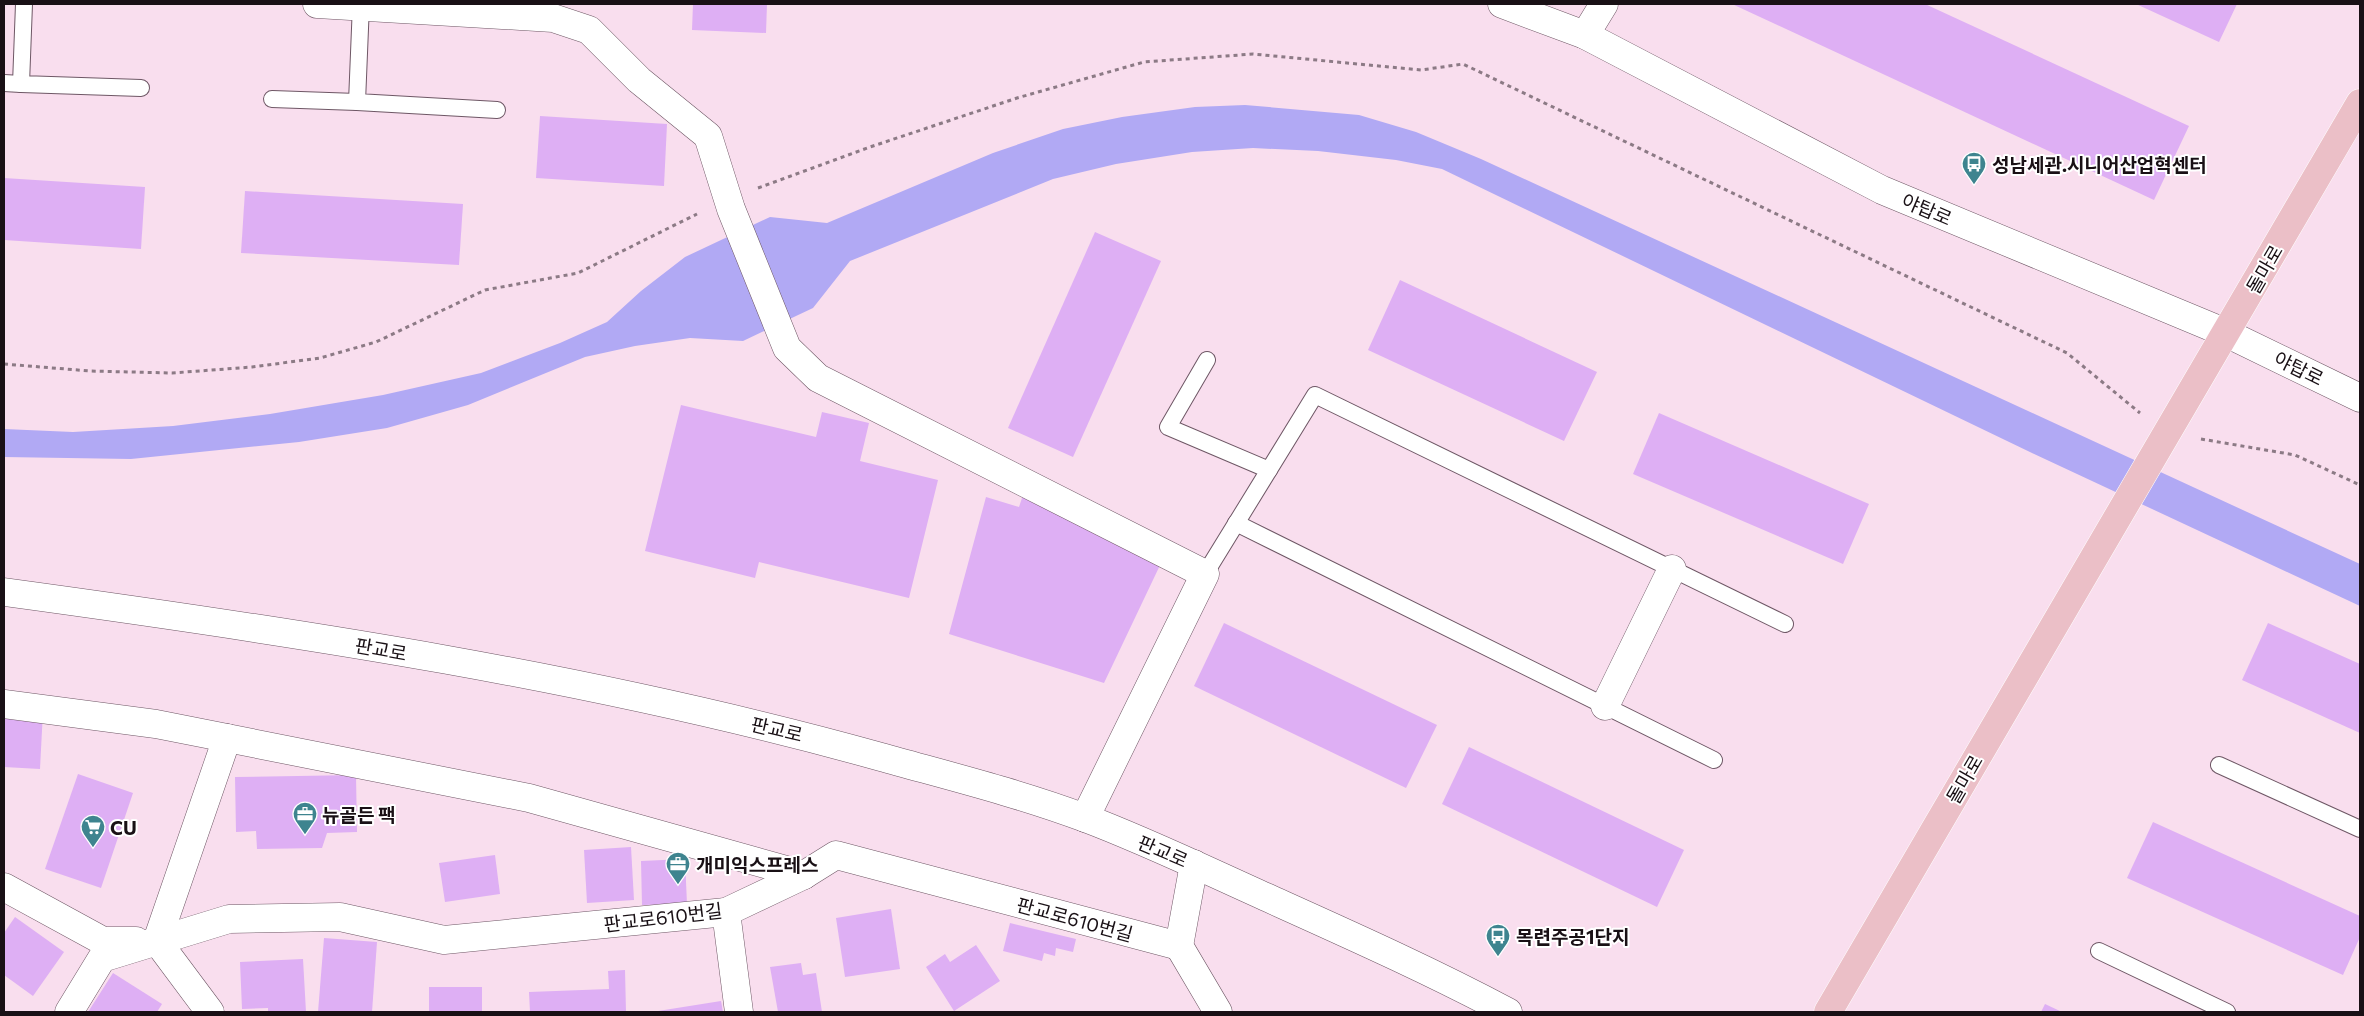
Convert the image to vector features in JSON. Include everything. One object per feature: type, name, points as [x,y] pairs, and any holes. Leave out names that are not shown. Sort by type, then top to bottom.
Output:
[{"type":"main road","name":"돌마로","points":[[1828,1012],[2360,103]]},
{"type":"street","points":[[317,4],[361,5],[553,18],[589,30],[639,80],[708,136],[732,209],[787,348],[818,378],[1205,574],[1085,818]]},
{"type":"street","name":"야탑로","points":[[1502,4],[1585,35],[1882,190],[2226,333],[2360,398]]},
{"type":"street","points":[[1585,35],[1604,4]]},
{"type":"street","points":[[1605,706],[1672,569]]},
{"type":"street","name":"판교로","points":[[4,592],[136,610],[377,648],[634,696],[806,736],[988,786],[1085,818],[1194,864],[1444,978],[1508,1012]]},
{"type":"street","points":[[4,704],[156,724],[529,798],[804,875]]},
{"type":"street","points":[[210,1012],[157,940],[227,738]]},
{"type":"street","name":"판교로610번길","points":[[69,1012],[102,958],[229,919],[340,917],[444,940],[726,912],[804,875],[836,855],[1179,946]]},
{"type":"street","points":[[1194,864],[1179,946],[1218,1012]]},
{"type":"street","name":"판교로610번길","points":[[4,887],[103,940],[157,940]]},
{"type":"street","points":[[726,912],[739,1012]]},
{"type":"lane","points":[[21,84],[24,4]]},
{"type":"lane","points":[[358,102],[361,5]]},
{"type":"lane","points":[[4,84],[141,88]]},
{"type":"lane","points":[[272,99],[497,110]]},
{"type":"lane","points":[[1207,360],[1168,427],[1269,470]]},
{"type":"lane","points":[[1205,574],[1315,395],[1785,624]]},
{"type":"lane","points":[[1236,523],[1714,760]]},
{"type":"lane","points":[[2219,765],[2360,829]]},
{"type":"lane","points":[[2099,950],[2227,1012]]},
{"type":"path","points":[[1462,64],[2067,353],[2166,434],[2296,455],[2360,485]]},
{"type":"shaded area","points":[[1245,105],[1359,115],[1416,132],[1481,159],[2360,564],[2360,606],[2032,453],[1442,169],[1396,160],[1318,151],[1253,148],[1192,152],[1116,164],[1053,179],[850,261],[813,308],[743,341],[690,338],[635,346],[585,357],[468,405],[387,428],[299,442],[131,459],[4,457],[4,429],[73,432],[173,426],[270,414],[383,395],[481,373],[560,343],[607,322],[641,291],[685,257],[770,217],[827,223],[993,153],[1063,129],[1122,117],[1195,107]]},
{"type":"building","points":[[693,4],[767,4],[766,33],[692,30]]},
{"type":"building","points":[[1732,4],[1925,4],[2189,126],[2154,200]]},
{"type":"building","points":[[2136,4],[2237,4],[2219,42]]},
{"type":"building","points":[[540,116],[667,124],[664,186],[536,178]]},
{"type":"building","points":[[4,178],[145,187],[141,249],[4,240]]},
{"type":"building","points":[[245,191],[463,204],[459,265],[241,253]]},
{"type":"building","points":[[1095,232],[1161,261],[1073,457],[1008,428]]},
{"type":"building","points":[[1400,280],[1597,372],[1564,441],[1368,350]]},
{"type":"building","points":[[681,405],[816,437],[822,412],[869,423],[860,461],[938,480],[909,598],[759,562],[755,578],[645,551]]},
{"type":"building","points":[[1659,413],[1869,504],[1843,564],[1633,474]]},
{"type":"building","points":[[1025,489],[1162,561],[1104,683],[949,634],[986,497],[1019,507]]},
{"type":"building","points":[[1224,623],[1437,725],[1406,788],[1194,686]]},
{"type":"building","points":[[2268,623],[2360,664],[2360,733],[2242,680]]},
{"type":"building","points":[[4,709],[43,711],[40,769],[4,767]]},
{"type":"building","points":[[1469,747],[1684,850],[1657,907],[1442,804]]},
{"type":"building","points":[[78,774],[133,793],[101,888],[45,869]]},
{"type":"building","points":[[356,775],[357,832],[327,833],[322,848],[257,849],[256,831],[236,832],[235,777]]},
{"type":"building","points":[[2153,822],[2360,916],[2360,937],[2343,975],[2127,878]]},
{"type":"building","points":[[631,847],[634,900],[587,903],[584,850]]},
{"type":"building","points":[[495,855],[500,894],[445,902],[439,863]]},
{"type":"building","points":[[685,859],[687,904],[642,905],[641,861]]},
{"type":"building","points":[[891,909],[900,969],[845,977],[836,918]]},
{"type":"building","points":[[15,917],[64,952],[33,996],[4,975],[4,933]]},
{"type":"building","points":[[1010,923],[1076,939],[1073,952],[1056,948],[1055,956],[1044,953],[1042,961],[1003,951]]},
{"type":"building","points":[[324,938],[377,942],[372,1012],[318,1012]]},
{"type":"building","points":[[976,945],[1000,981],[954,1011],[926,967],[945,954],[950,962]]},
{"type":"building","points":[[303,959],[306,1012],[268,1012],[268,1008],[242,1009],[240,962]]},
{"type":"building","points":[[801,963],[803,975],[816,973],[822,1012],[778,1012],[770,967]]},
{"type":"building","points":[[625,970],[626,1012],[530,1012],[529,992],[609,989],[608,971]]},
{"type":"building","points":[[113,973],[162,1004],[157,1012],[88,1012]]},
{"type":"building","points":[[429,987],[482,987],[482,1012],[429,1012]]},
{"type":"building","points":[[721,1001],[723,1012],[658,1012],[658,1011]]},
{"type":"building","points":[[2045,1004],[2062,1012],[2041,1012]]},
{"type":"place","name":"성남세관.시니어산업혁센터","points":[[1974,185]]},
{"type":"place","name":"뉴골든 팩","points":[[305,835]]},
{"type":"place","name":"CU","points":[[93,848]]},
{"type":"place","name":"개미익스프레스","points":[[678,885]]},
{"type":"place","name":"목련주공1단지","points":[[1498,957]]}]
